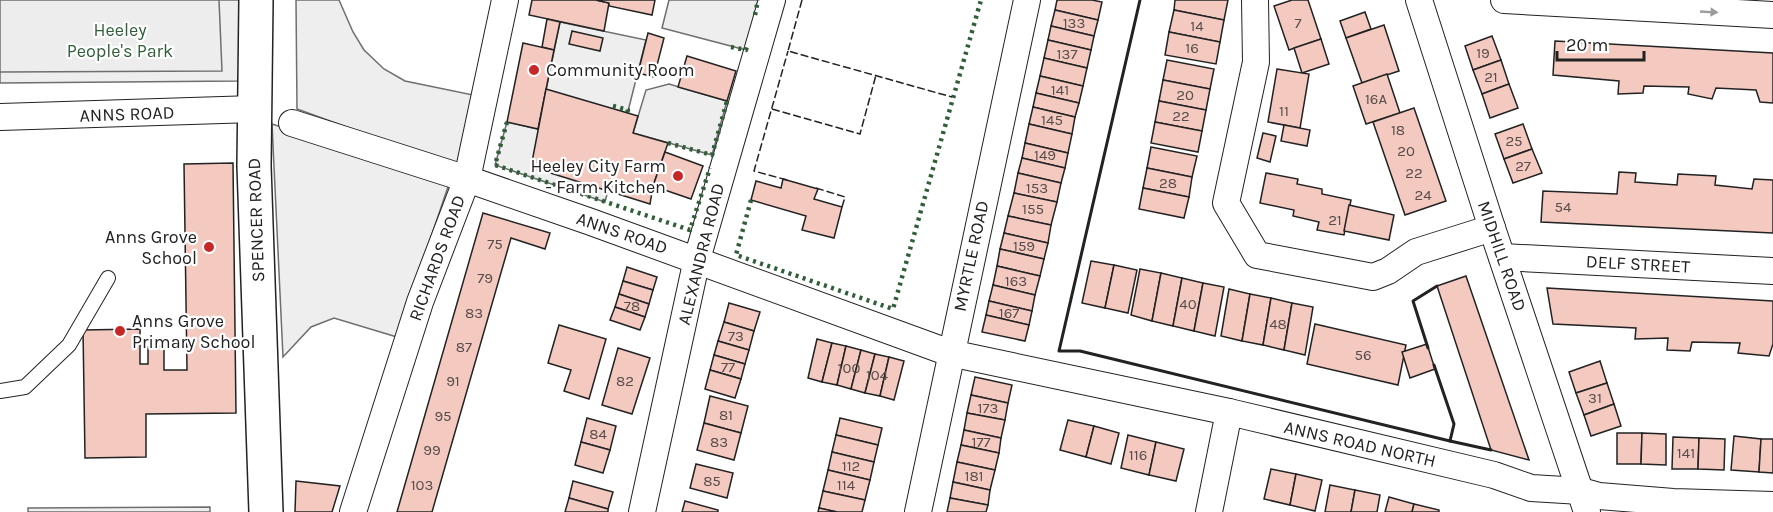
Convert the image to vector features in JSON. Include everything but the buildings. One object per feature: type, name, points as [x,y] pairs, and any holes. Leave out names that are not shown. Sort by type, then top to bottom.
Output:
[{"type":"main road","name":"SPENCER ROAD","points":[[256,0],[254,166],[266,512]]},
{"type":"street","name":"RICHARDS ROAD","points":[[353,512],[420,302],[467,179],[505,0]]},
{"type":"street","name":"ALEXANDRA ROAD","points":[[642,512],[697,260],[772,0]]},
{"type":"street","name":"MYRTLE ROAD","points":[[918,512],[950,353],[1027,0]]},
{"type":"street","points":[[1255,0],[1256,62],[1226,203],[1257,255],[1373,277],[1388,271],[1416,252],[1492,228]]},
{"type":"street","name":"MIDHILL ROAD","points":[[1419,0],[1492,228],[1584,501]]},
{"type":"street","points":[[1504,0],[1773,15]]},
{"type":"street","name":"ANNS ROAD","points":[[0,117],[254,110]]},
{"type":"street","name":"ANNS ROAD","points":[[292,123],[467,179],[950,353]]},
{"type":"street","name":"DELF STREET","points":[[1502,257],[1773,271]]},
{"type":"street","name":"ANNS ROAD NORTH","points":[[950,353],[1230,412],[1494,476],[1584,501],[1599,496],[1773,506]]},
{"type":"street","points":[[1209,512],[1230,412]]},
{"type":"lane","points":[[0,391],[25,387],[69,345],[108,278]]},
{"type":"green space","name":"Heeley People's Park","points":[[0,0],[243,0],[238,81],[0,83]]},
{"type":"green space","points":[[296,0],[339,0],[364,50],[384,69],[405,81],[478,96],[460,168],[297,109]]},
{"type":"green space","points":[[669,0],[758,0],[746,50],[662,28]]},
{"type":"green space","points":[[560,22],[646,40],[605,202],[495,165],[507,122],[538,129]]},
{"type":"green space","points":[[669,84],[727,101],[712,155],[633,133],[646,90]]},
{"type":"green space","points":[[272,124],[450,181],[397,337],[334,318],[311,327],[283,357]]},
{"type":"green space","points":[[210,507],[210,512],[28,512],[28,508]]},
{"type":"shaded area","name":"Heeley People's Park","points":[[0,0],[219,0],[222,71],[0,72]]},
{"type":"hedge","points":[[755,15],[758,0]]},
{"type":"hedge","points":[[751,200],[736,255],[893,309],[981,0]]},
{"type":"hedge","points":[[731,47],[746,50],[747,46]]},
{"type":"hedge","points":[[668,143],[712,155],[727,101]]},
{"type":"hedge","points":[[613,106],[628,110],[626,116]]},
{"type":"hedge","points":[[507,122],[495,165],[690,230],[710,168]]},
{"type":"fence","points":[[802,0],[788,51],[952,97]]},
{"type":"fence","points":[[787,180],[754,171],[788,51]]},
{"type":"fence","points":[[772,109],[860,134],[876,75]]},
{"type":"fence","points":[[816,188],[845,197],[842,207]]},
{"type":"wall","points":[[1140,0],[1059,351],[1080,351],[1450,441],[1454,424],[1434,365]]},
{"type":"wall","points":[[1428,348],[1413,301],[1437,286]]},
{"type":"wall","points":[[1450,441],[1491,450]]},
{"type":"place","name":"Community Room","points":[[534,70]]},
{"type":"place","name":"Heeley City Farm - Farm Kitchen","points":[[678,176]]},
{"type":"place","name":"Anns Grove School","points":[[209,247]]},
{"type":"place","name":"Anns Grove Primary School","points":[[120,331]]}]
